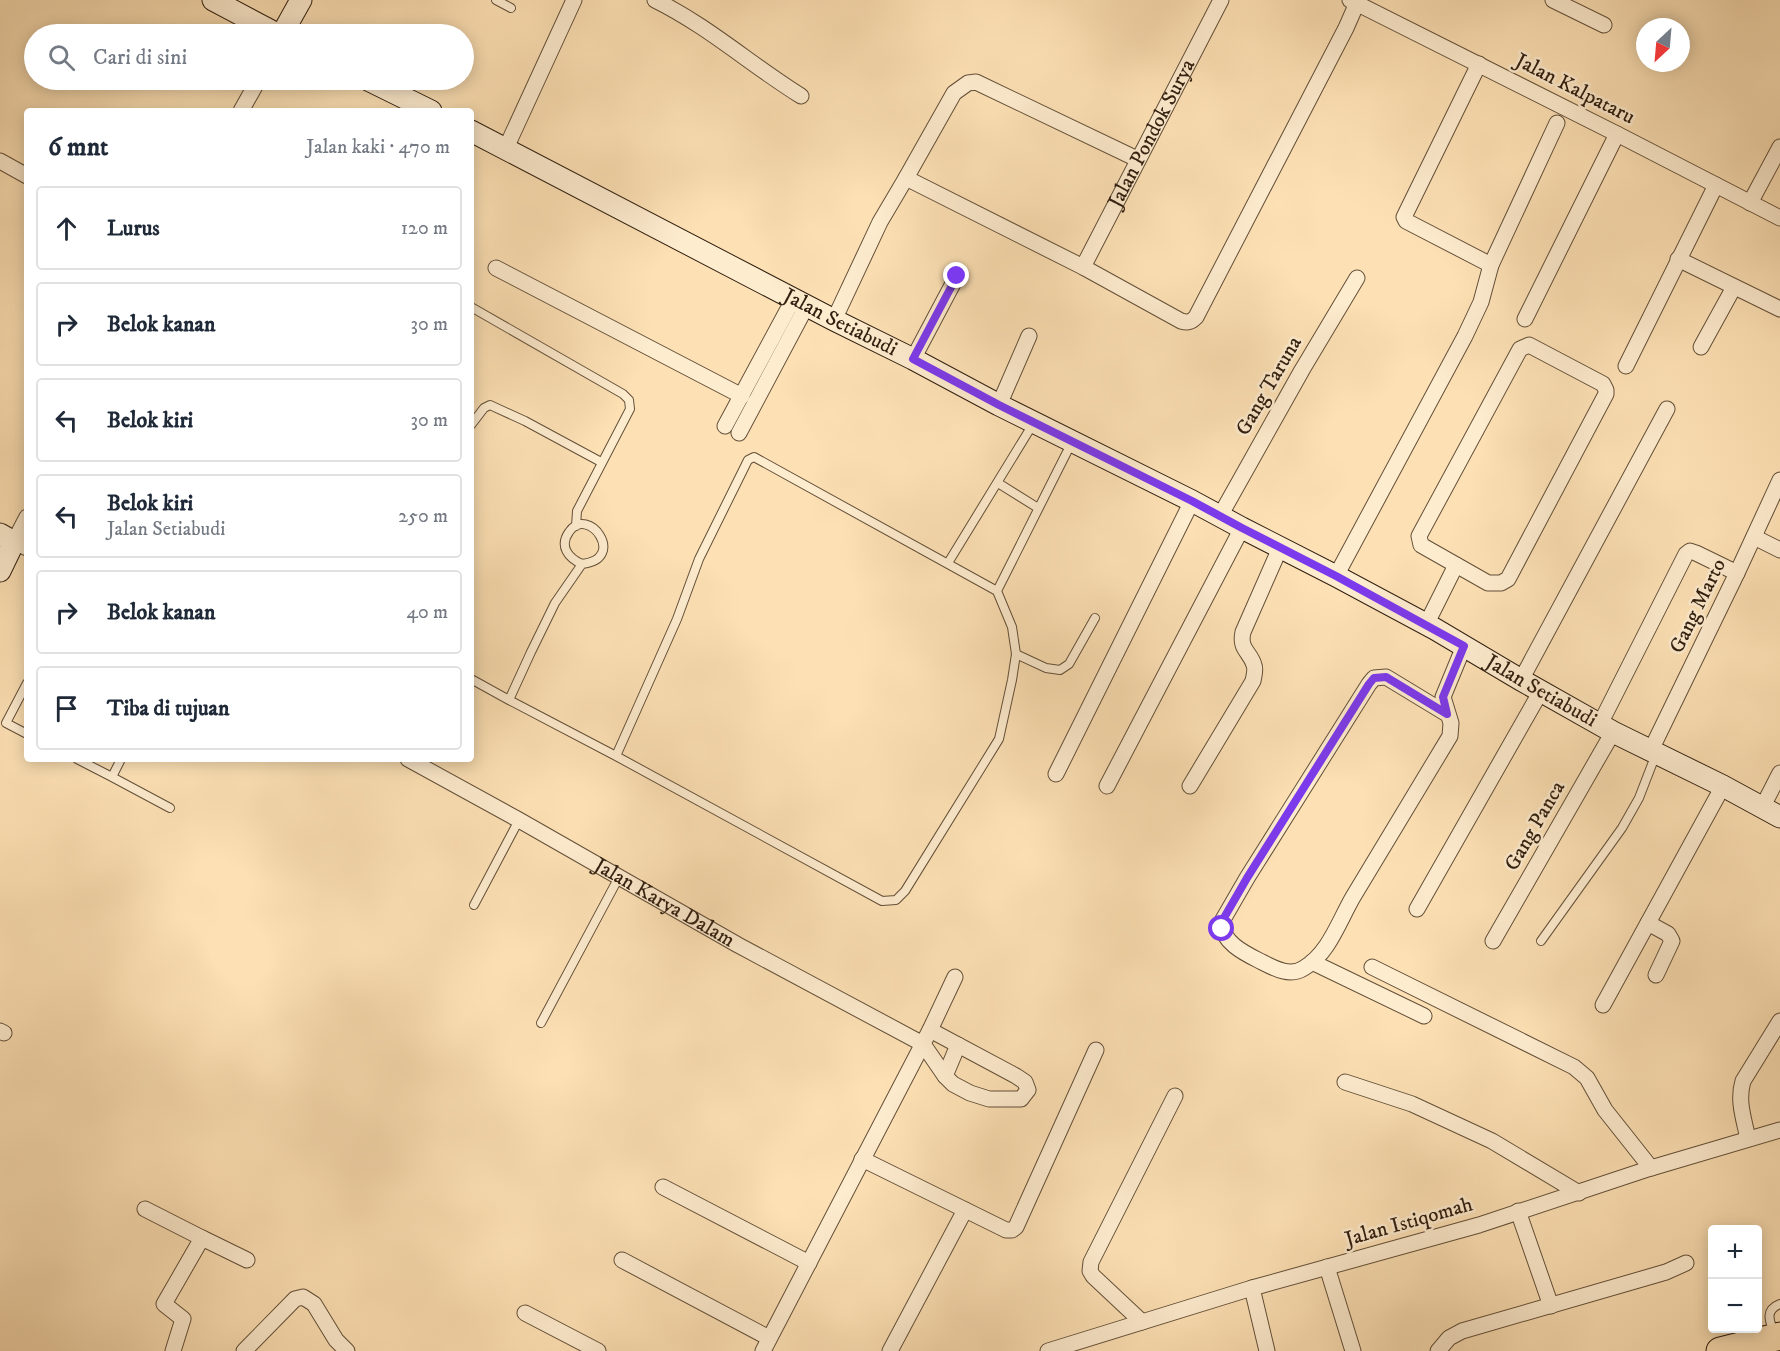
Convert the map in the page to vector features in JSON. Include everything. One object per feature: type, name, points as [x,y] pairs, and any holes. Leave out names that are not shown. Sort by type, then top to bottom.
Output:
[{"type":"highway","points":[[1720,1351],[1750,1347],[1778,1336]]},
{"type":"street","points":[[213,0],[260,24]]},
{"type":"street","points":[[285,24],[301,0]]},
{"type":"street","points":[[506,148],[574,0]]},
{"type":"street","points":[[656,0],[705,28],[732,50],[801,96]]},
{"type":"street","name":"Jalan Pondok Surya","points":[[1083,267],[1221,0]]},
{"type":"street","points":[[1553,0],[1604,25]]},
{"type":"street","points":[[906,178],[1188,323],[1202,307],[1346,28],[1354,2]]},
{"type":"street","name":"Jalan Kalpataru","points":[[1354,2],[1780,218]]},
{"type":"street","points":[[1479,64],[1404,217],[1406,221],[1491,265]]},
{"type":"street","points":[[834,320],[880,222],[954,93],[968,83],[976,82],[1137,159]]},
{"type":"street","points":[[243,108],[253,90]]},
{"type":"street","points":[[388,90],[425,108]]},
{"type":"street","points":[[1336,576],[1465,336],[1481,302],[1491,265],[1557,123]]},
{"type":"street","name":"Jalan Setiabudi","points":[[474,132],[999,405],[1073,440],[1336,576],[1606,728],[1771,812]]},
{"type":"street","points":[[1525,319],[1617,134]]},
{"type":"street","points":[[1750,203],[1780,147]]},
{"type":"street","points":[[0,161],[24,174]]},
{"type":"street","points":[[1626,366],[1716,185]]},
{"type":"street","points":[[1678,259],[1780,309]]},
{"type":"street","points":[[496,268],[742,396]]},
{"type":"street","points":[[913,359],[957,276]]},
{"type":"street","name":"Gang Taruna","points":[[1220,516],[1357,278]]},
{"type":"street","points":[[1701,347],[1734,287]]},
{"type":"street","points":[[800,302],[732,430],[742,396],[800,302]]},
{"type":"street","points":[[999,405],[1029,336]]},
{"type":"street","points":[[1529,345],[1603,384],[1606,394],[1508,579],[1501,583],[1488,583],[1456,565],[1421,545],[1420,532],[1520,349],[1529,345]]},
{"type":"street","points":[[1521,680],[1667,409]]},
{"type":"street","name":"Gang Marto","points":[[1654,752],[1780,480]]},
{"type":"street","points":[[1056,774],[1192,501]]},
{"type":"street","points":[[0,571],[24,523]]},
{"type":"street","points":[[1107,786],[1242,528]]},
{"type":"street","points":[[1754,537],[1780,550]]},
{"type":"street","points":[[1190,786],[1253,681],[1254,662],[1246,654],[1241,641],[1280,548]]},
{"type":"street","name":"Gang Panca","points":[[1493,940],[1606,728],[1686,554],[1690,551],[1696,553],[1737,573]]},
{"type":"street","points":[[1426,625],[1456,565]]},
{"type":"street","points":[[1447,714],[1386,677],[1374,678],[1221,923],[1226,939],[1245,953],[1288,973],[1303,969],[1324,950],[1450,736],[1451,723],[1443,697],[1464,646]]},
{"type":"street","points":[[1417,909],[1541,691]]},
{"type":"street","name":"Jalan Karya Dalam","points":[[413,762],[738,945],[922,1044]]},
{"type":"street","points":[[1771,812],[1780,772]]},
{"type":"street","points":[[1603,1005],[1723,786]]},
{"type":"street","points":[[1648,923],[1668,934],[1672,941],[1656,975]]},
{"type":"street","points":[[1312,962],[1424,1016]]},
{"type":"street","points":[[1372,968],[1574,1067],[1587,1078],[1605,1110],[1651,1168]]},
{"type":"street","points":[[622,1260],[766,1345],[930,1030],[955,977]]},
{"type":"street","points":[[1748,1139],[1741,1110],[1743,1081],[1780,1021]]},
{"type":"street","points":[[922,1044],[945,1076],[953,1084],[970,1093],[989,1099],[1022,1099],[1028,1089],[1025,1082],[1016,1076],[930,1030]]},
{"type":"street","points":[[945,1076],[958,1045]]},
{"type":"street","points":[[862,1159],[1006,1230],[1012,1230],[1016,1227],[1096,1050]]},
{"type":"street","points":[[1345,1082],[1412,1104],[1492,1141],[1580,1193]]},
{"type":"street","points":[[1142,1322],[1093,1276],[1090,1271],[1091,1262],[1175,1096]]},
{"type":"street","name":"Jalan Istiqomah","points":[[1048,1351],[1252,1288],[1479,1225],[1651,1168],[1780,1130]]},
{"type":"street","points":[[663,1187],[809,1263]]},
{"type":"street","points":[[145,1209],[247,1260]]},
{"type":"street","points":[[890,1351],[964,1210]]},
{"type":"street","points":[[1518,1211],[1551,1306]]},
{"type":"street","points":[[172,1351],[183,1320],[164,1304],[202,1238]]},
{"type":"street","points":[[1438,1351],[1449,1338],[1462,1331],[1666,1272],[1686,1263]]},
{"type":"street","points":[[1327,1267],[1353,1351]]},
{"type":"street","points":[[1252,1288],[1267,1351]]},
{"type":"street","points":[[244,1351],[295,1299],[303,1297],[314,1304],[336,1340],[347,1351]]},
{"type":"street","points":[[525,1313],[598,1351]]},
{"type":"lane","points":[[496,0],[511,8]]},
{"type":"lane","points":[[474,309],[630,400],[630,409],[578,511],[576,525],[567,534],[565,543],[567,553],[573,560],[582,564],[590,563],[602,552],[604,544],[602,536],[590,526],[576,525]]},
{"type":"lane","points":[[474,421],[484,408],[490,405],[601,462]]},
{"type":"lane","points":[[948,563],[1034,422]]},
{"type":"lane","points":[[997,591],[1073,440]]},
{"type":"lane","points":[[474,681],[882,901],[896,900],[905,891],[999,739],[1016,654],[1011,627],[997,591],[754,457],[748,460],[699,559],[677,619],[616,756]]},
{"type":"lane","points":[[998,483],[1038,508]]},
{"type":"lane","points":[[509,700],[555,603],[582,564]]},
{"type":"lane","points":[[1016,654],[1046,668],[1060,670],[1069,664],[1095,618]]},
{"type":"lane","points":[[24,688],[3,722],[24,732]]},
{"type":"lane","points":[[1541,941],[1622,828],[1638,798],[1654,752]]},
{"type":"lane","points":[[83,762],[170,808]]},
{"type":"lane","points":[[112,777],[120,762]]},
{"type":"lane","points":[[474,905],[519,820]]},
{"type":"lane","points":[[541,1023],[619,877]]},
{"type":"lane","points":[[1778,1336],[1768,1318],[1774,1306],[1780,1304]]},
{"type":"route","points":[[957,276],[913,359],[1336,576],[1464,646],[1443,697],[1447,714],[1386,677],[1374,678],[1247,878],[1221,923],[1222,929]]}]
